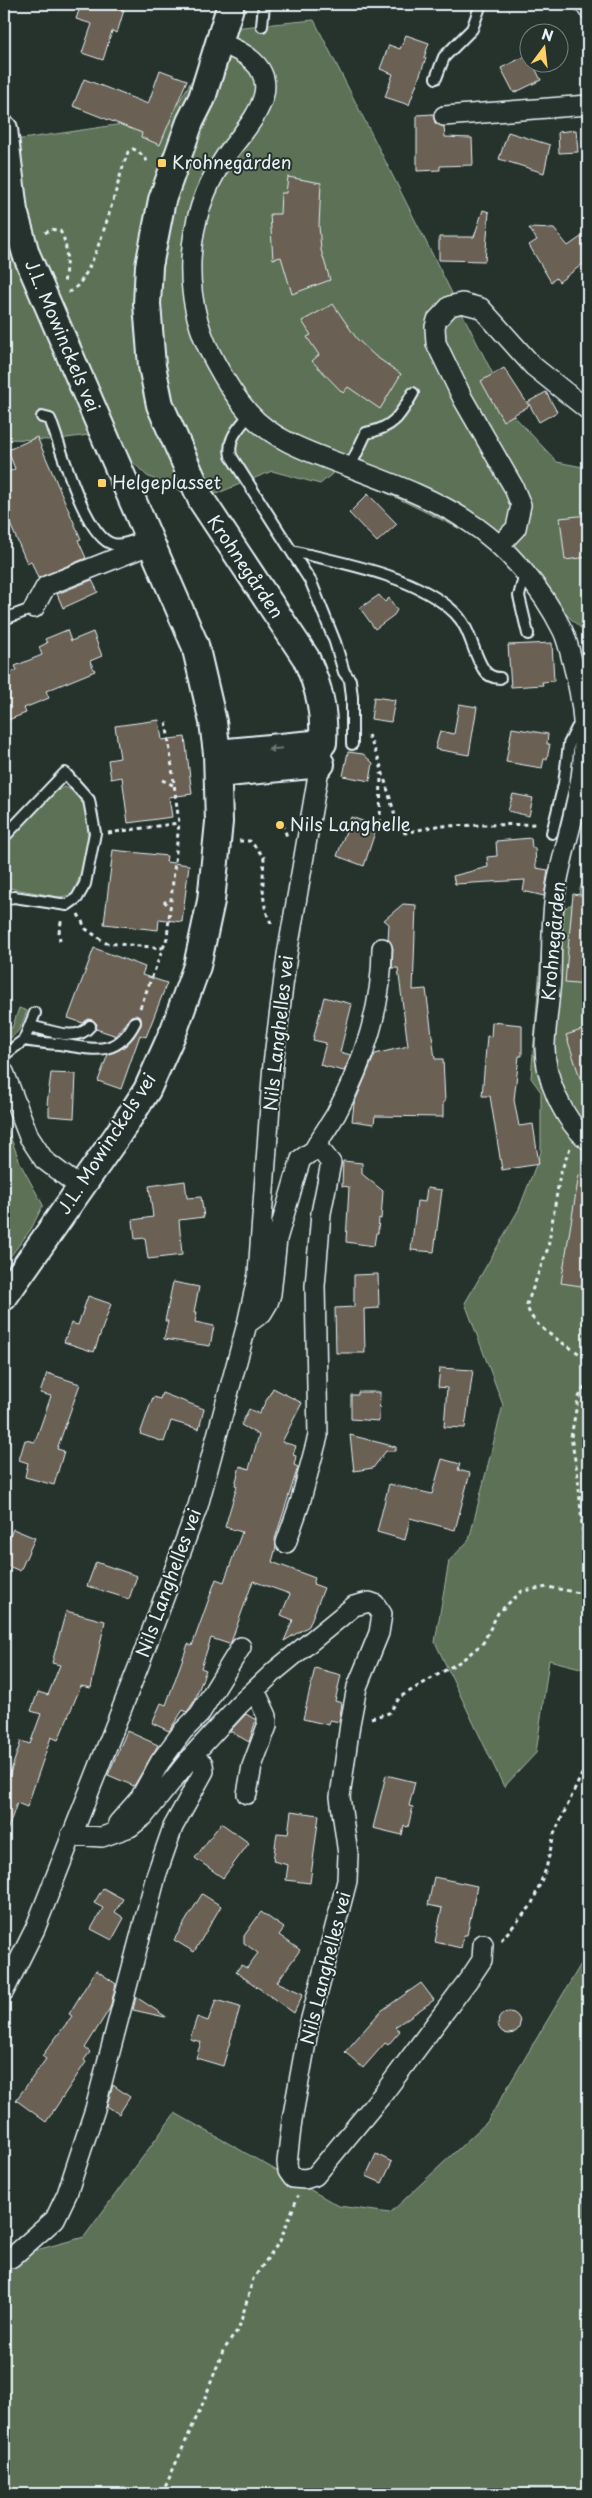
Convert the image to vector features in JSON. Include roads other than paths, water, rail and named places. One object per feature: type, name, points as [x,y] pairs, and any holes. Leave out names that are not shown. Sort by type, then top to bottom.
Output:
[{"type":"main road","name":"Krohnegården","points":[[231,4],[202,98],[190,122],[162,200],[153,239],[147,304],[152,366],[160,405],[202,502],[309,665],[318,686],[323,711],[322,754]]},
{"type":"main road","name":"J.L. Mowinckels vei","points":[[4,129],[14,210],[26,254],[195,644],[213,722],[217,763],[219,822],[212,901],[197,966],[174,1030],[146,1090],[81,1188],[4,1297]]},
{"type":"main road","points":[[217,763],[322,754]]},
{"type":"street","points":[[586,4],[588,10]]},
{"type":"street","name":"Krohnegården","points":[[220,44],[235,48],[251,58],[265,80],[264,95],[258,109],[222,161],[206,192],[194,224],[190,262],[193,296],[199,328],[215,362],[250,414],[286,440],[313,453],[420,496],[466,519],[500,545],[525,574],[550,608],[564,634],[585,702],[582,770],[554,899],[550,1001],[545,1047],[550,1076],[564,1112],[585,1138]]},
{"type":"street","points":[[444,116],[588,105]]},
{"type":"street","points":[[500,545],[516,528],[521,505],[513,486],[463,399],[436,343],[435,327],[437,320],[450,306],[462,303],[481,308],[533,366],[588,410]]},
{"type":"street","points":[[34,608],[46,586],[150,540]]},
{"type":"street","name":"Nils Langhelles vei","points":[[4,1991],[35,1929],[70,1835],[139,1665],[198,1506],[247,1324],[258,1274],[274,1064],[287,954],[322,754]]},
{"type":"street","points":[[247,1324],[262,1313],[271,1294],[277,1239],[301,1159],[314,1150],[336,1113],[362,1061],[378,1004],[382,977],[382,948]]},
{"type":"street","points":[[4,1072],[29,1137],[44,1160],[81,1188]]},
{"type":"street","points":[[286,1543],[300,1503],[318,1436],[315,1286],[321,1213],[331,1163],[323,1153],[314,1150]]},
{"type":"street","name":"Nils Langhelles vei","points":[[70,1835],[92,1838],[130,1827],[144,1816],[192,1756],[255,1690],[354,1606],[369,1602],[375,1604],[382,1614],[379,1632],[357,1687],[340,1797],[348,1854],[347,1880],[340,1916],[309,2026],[288,2143],[288,2171],[293,2178],[305,2179],[315,2176],[383,2094],[483,1952]]},
{"type":"street","points":[[120,1830],[118,1824],[140,1798],[160,1762],[183,1731],[200,1715],[241,1647]]},
{"type":"street","points":[[247,1794],[252,1766],[267,1726],[267,1716],[255,1690]]},
{"type":"street","points":[[11,2258],[54,2219],[67,2194],[83,2149],[156,1876],[173,1827],[204,1771],[203,1764],[192,1756]]},
{"type":"lane","points":[[262,26],[264,4]]},
{"type":"lane","points":[[436,78],[444,57],[472,29],[481,4]]},
{"type":"lane","points":[[350,467],[366,432],[384,429],[401,414],[413,393]]},
{"type":"lane","points":[[250,414],[231,439],[229,447],[230,456],[311,582],[335,642],[344,672],[350,680],[352,744]]},
{"type":"lane","points":[[42,417],[50,419],[81,506],[96,531],[112,544],[150,540]]},
{"type":"lane","points":[[292,551],[394,578],[429,595],[455,613],[469,632],[484,670],[494,678],[500,678]]},
{"type":"lane","points":[[525,574],[519,596],[528,634]]},
{"type":"lane","points":[[4,619],[34,608]]},
{"type":"lane","points":[[553,829],[564,784],[569,744],[577,728],[584,726]]},
{"type":"lane","points":[[4,836],[65,773],[89,800],[95,833],[85,884],[77,898],[67,904],[14,897],[4,899]]},
{"type":"lane","points":[[4,1056],[24,1040],[34,1014]]},
{"type":"lane","points":[[24,1040],[41,1044],[107,1048],[125,1039],[135,1022]]},
{"type":"lane","points":[[30,1026],[75,1036],[86,1032],[90,1026]]},
{"type":"place","name":"Krohnegården","points":[[162,163]]},
{"type":"place","name":"Helgeplasset","points":[[102,483]]},
{"type":"place","name":"Nils Langhelle","points":[[280,825]]}]
